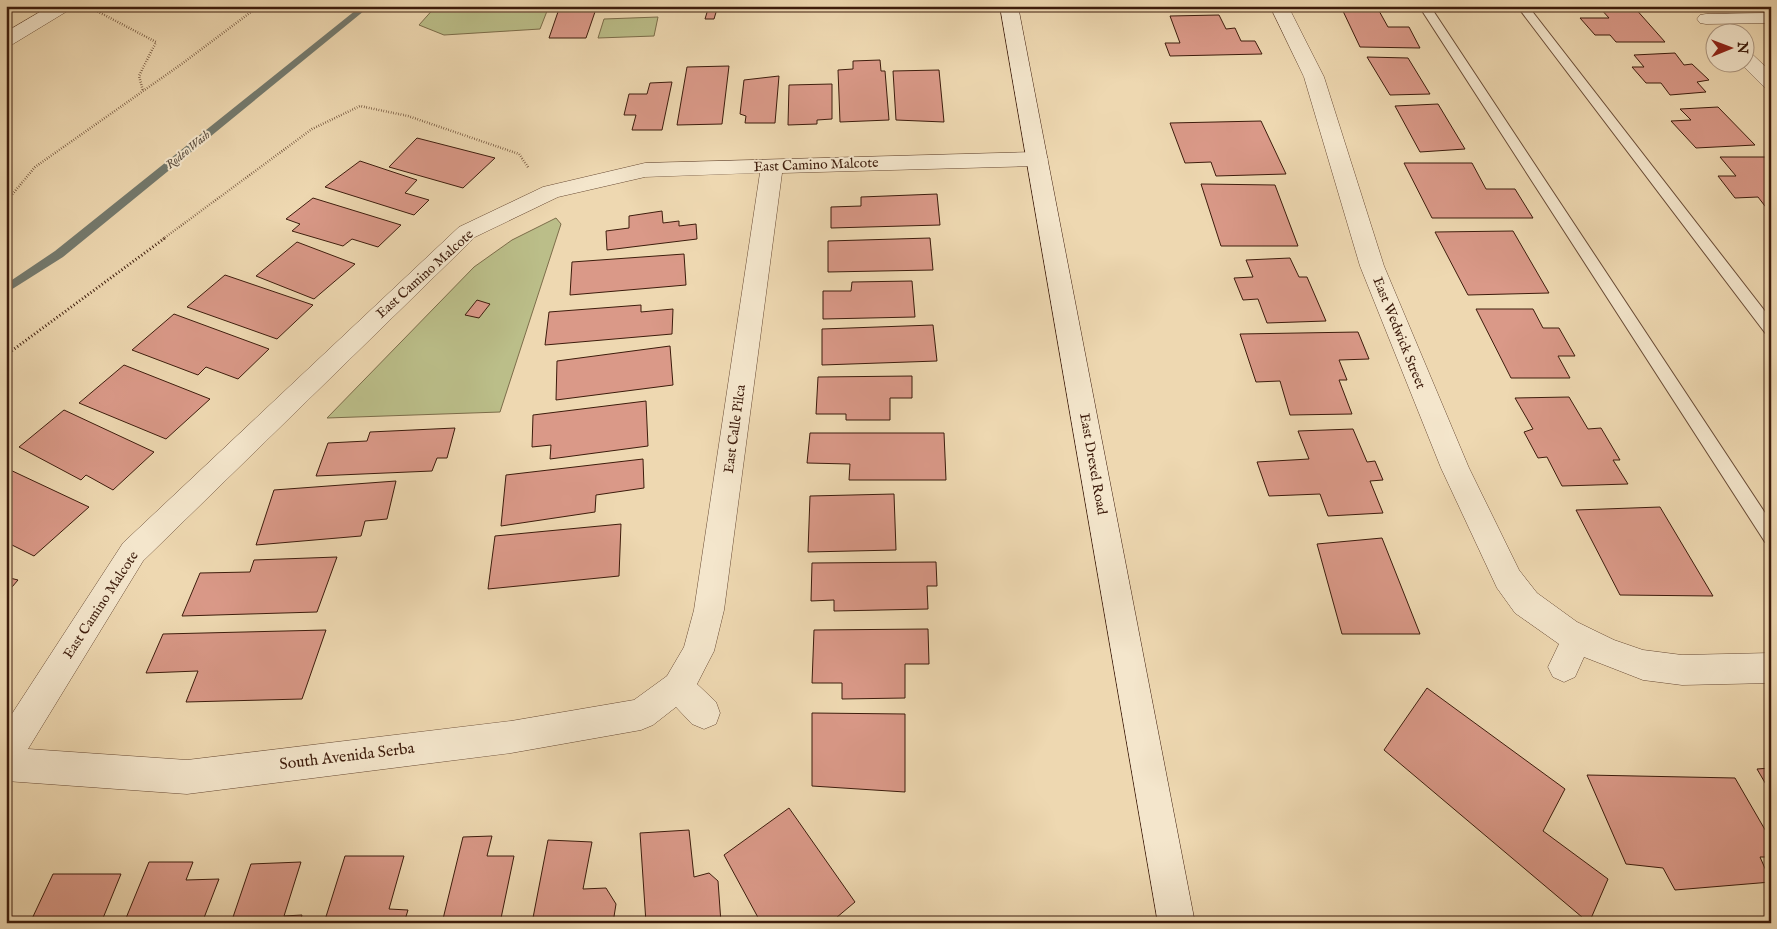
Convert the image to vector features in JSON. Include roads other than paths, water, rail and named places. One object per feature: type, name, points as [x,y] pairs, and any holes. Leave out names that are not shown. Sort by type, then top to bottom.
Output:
[{"type":"street","points":[[6,40],[63,6]]},
{"type":"street","name":"East Drexel Road","points":[[1009,6],[1177,923]]},
{"type":"street","name":"East Wedwick Street","points":[[1279,6],[1314,77],[1372,266],[1454,468],[1508,579],[1526,603],[1571,635],[1606,652],[1643,665],[1682,670],[1771,668]]},
{"type":"street","points":[[1700,13],[1771,18]]},
{"type":"street","points":[[1700,13],[1709,22]]},
{"type":"street","points":[[1754,67],[1771,83]]},
{"type":"street","name":"East Camino Malcote","points":[[6,753],[133,552],[467,232],[551,192],[645,170],[1037,159]]},
{"type":"street","name":"East Calle Pilca","points":[[678,687],[698,651],[709,610],[772,166]]},
{"type":"street","points":[[1564,667],[1571,635]]},
{"type":"street","points":[[678,687],[704,713]]},
{"type":"street","name":"South Avenida Serba","points":[[6,764],[187,777],[511,737],[641,714],[678,687]]},
{"type":"lane","points":[[1424,6],[1771,537]]},
{"type":"lane","points":[[1522,6],[1771,330]]},
{"type":"waterway","name":"Rodeo Wash","points":[[6,289],[59,254],[366,6]]}]
